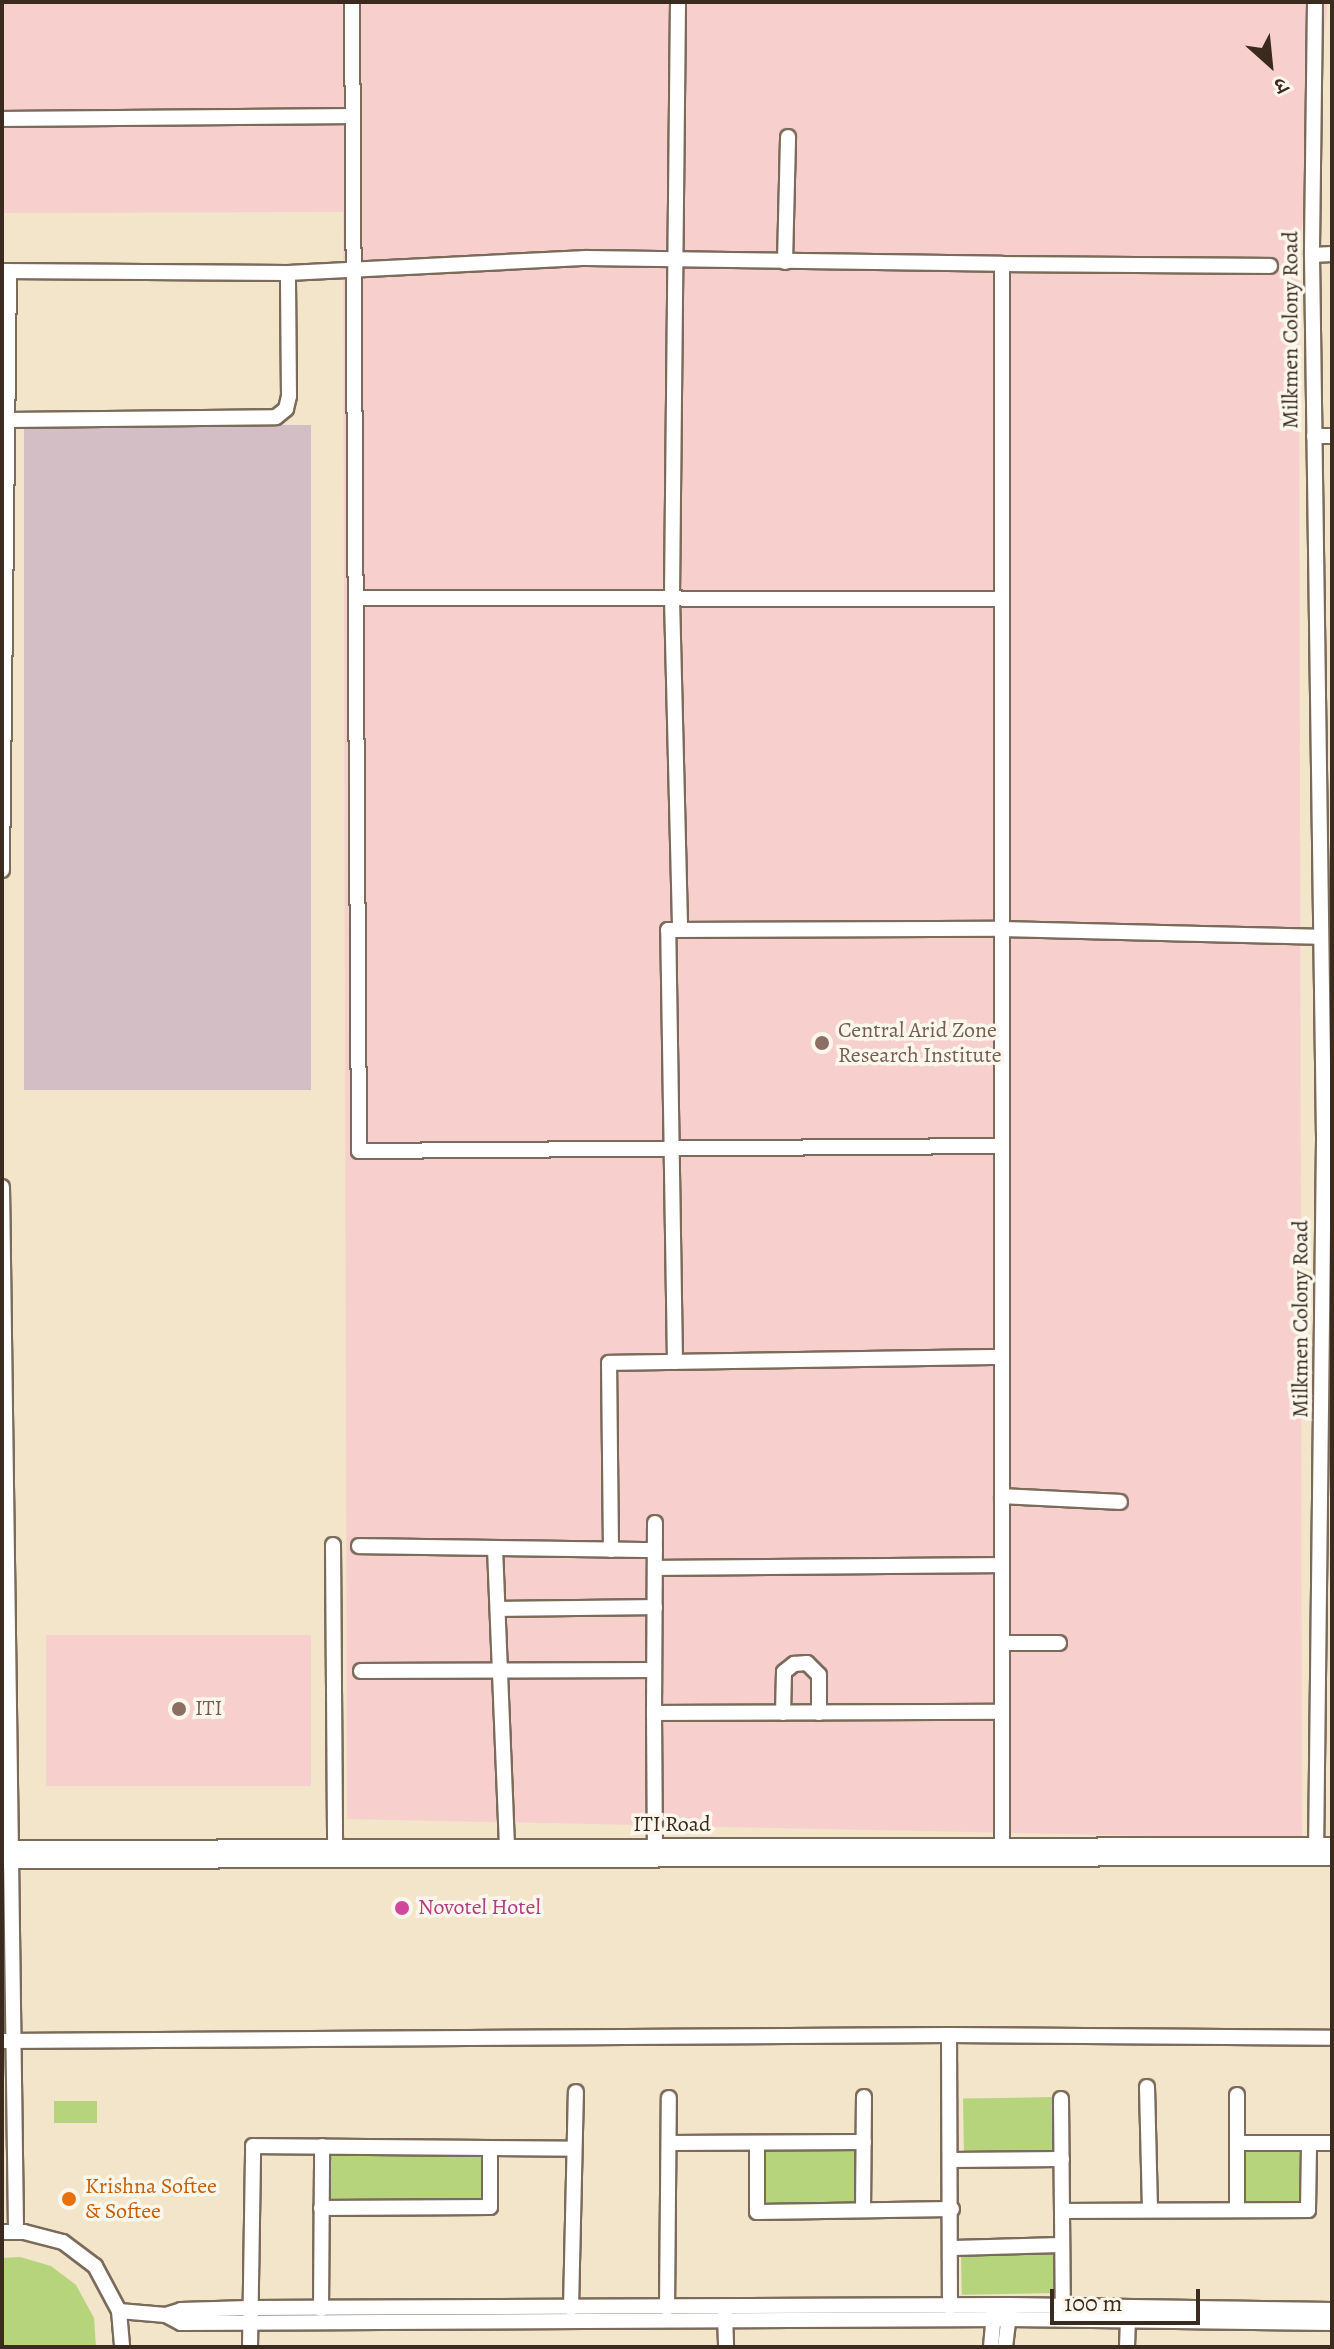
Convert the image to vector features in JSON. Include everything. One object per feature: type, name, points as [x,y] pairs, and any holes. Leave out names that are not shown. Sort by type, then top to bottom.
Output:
[{"type":"street","points":[[352,2],[350,116],[357,598],[359,1151],[671,1146],[1001,1146]]},
{"type":"street","points":[[678,2],[679,263],[672,598],[680,928]]},
{"type":"street","name":"Milkmen Colony Road","points":[[1315,2],[1312,255],[1314,436],[1325,565],[1326,658],[1325,915],[1318,937],[1326,1010],[1328,1140],[1324,1852]]},
{"type":"street","points":[[2,119],[350,116]]},
{"type":"street","points":[[785,262],[788,137]]},
{"type":"street","points":[[1312,255],[1332,254]]},
{"type":"street","points":[[2,870],[6,271],[288,273],[587,258],[679,263],[1270,266]]},
{"type":"street","points":[[1002,264],[1002,1852]]},
{"type":"street","points":[[7,420],[276,417],[286,409],[289,396],[288,273]]},
{"type":"street","points":[[1314,436],[1332,436]]},
{"type":"street","points":[[357,598],[1001,599]]},
{"type":"street","points":[[675,1362],[668,930],[1001,929],[1318,937]]},
{"type":"street","points":[[2,1187],[8,2041],[17,2209],[9,2232],[63,2242],[95,2266],[119,2311],[122,2347]]},
{"type":"street","points":[[611,1550],[609,1363],[1002,1357]]},
{"type":"street","points":[[1002,1496],[1120,1502]]},
{"type":"street","points":[[655,1523],[655,1854]]},
{"type":"street","points":[[333,1545],[335,1849]]},
{"type":"street","points":[[359,1546],[655,1550]]},
{"type":"street","points":[[495,1548],[507,1850]]},
{"type":"street","points":[[655,1568],[1002,1565]]},
{"type":"street","points":[[498,1609],[655,1607]]},
{"type":"street","points":[[1002,1643],[1059,1643]]},
{"type":"street","points":[[783,1713],[784,1672],[807,1663],[819,1675],[819,1713]]},
{"type":"street","points":[[361,1671],[654,1670]]},
{"type":"street","points":[[654,1713],[1002,1712]]},
{"type":"street","name":"ITI Road","points":[[7,1854],[335,1849],[655,1854]]},
{"type":"street","name":"ITI Road","points":[[7,1854],[1324,1852]]},
{"type":"street","points":[[8,2041],[949,2035],[1332,2038]]},
{"type":"street","points":[[949,2035],[950,2307]]},
{"type":"street","points":[[1147,2087],[1150,2210]]},
{"type":"street","points":[[571,2308],[576,2092]]},
{"type":"street","points":[[1237,2095],[1237,2210]]},
{"type":"street","points":[[863,2210],[864,2097]]},
{"type":"street","points":[[667,2308],[669,2098]]},
{"type":"street","points":[[1061,2099],[1063,2314]]},
{"type":"street","points":[[669,2143],[864,2142]]},
{"type":"street","points":[[757,2143],[757,2212],[952,2209]]},
{"type":"street","points":[[1237,2143],[1332,2143]]},
{"type":"street","points":[[1062,2211],[1308,2210],[1309,2143]]},
{"type":"street","points":[[250,2347],[253,2146],[574,2149]]},
{"type":"street","points":[[321,2309],[322,2146]]},
{"type":"street","points":[[321,2208],[490,2207],[490,2148]]},
{"type":"street","points":[[951,2160],[1062,2159]]},
{"type":"street","points":[[952,2248],[1062,2245]]},
{"type":"street","points":[[119,2311],[166,2315],[181,2323],[321,2309],[667,2308],[726,2316],[950,2307],[1001,2312]]},
{"type":"street","points":[[1128,2316],[1332,2310]]},
{"type":"street","points":[[249,2316],[726,2316],[1001,2312],[1332,2323]]},
{"type":"street","points":[[991,2347],[1001,2312]]},
{"type":"street","points":[[1001,2312],[1005,2347]]},
{"type":"street","points":[[726,2316],[726,2347]]},
{"type":"street","points":[[1127,2347],[1128,2316]]},
{"type":"shaded area","name":"Central Arid Zone Research Institute","points":[[2,2],[1328,2],[1299,252],[1302,1839],[347,1819],[343,212],[2,213]]},
{"type":"shaded area","points":[[24,425],[311,425],[311,1090],[24,1090]]},
{"type":"shaded area","name":"ITI","points":[[46,1635],[311,1635],[311,1786],[46,1786]]},
{"type":"green space","points":[[1055,2097],[1056,2153],[964,2155],[963,2099]]},
{"type":"green space","points":[[54,2101],[97,2101],[97,2123],[54,2123]]},
{"type":"green space","points":[[1301,2147],[1302,2204],[1243,2205],[1242,2148]]},
{"type":"green space","points":[[858,2148],[859,2204],[761,2206],[760,2150]]},
{"type":"green space","points":[[487,2152],[488,2202],[326,2205],[325,2155]]},
{"type":"green space","points":[[1055,2250],[1056,2293],[962,2295],[961,2252]]},
{"type":"green space","points":[[20,2257],[51,2266],[76,2285],[94,2318],[96,2347],[2,2347],[2,2258]]},
{"type":"place","name":"Central Arid Zone Research Institute","points":[[822,1043]]},
{"type":"place","name":"ITI","points":[[179,1709]]},
{"type":"place","name":"Novotel Hotel","points":[[402,1908]]},
{"type":"place","name":"Krishna Softee & Softee","points":[[69,2199]]}]
